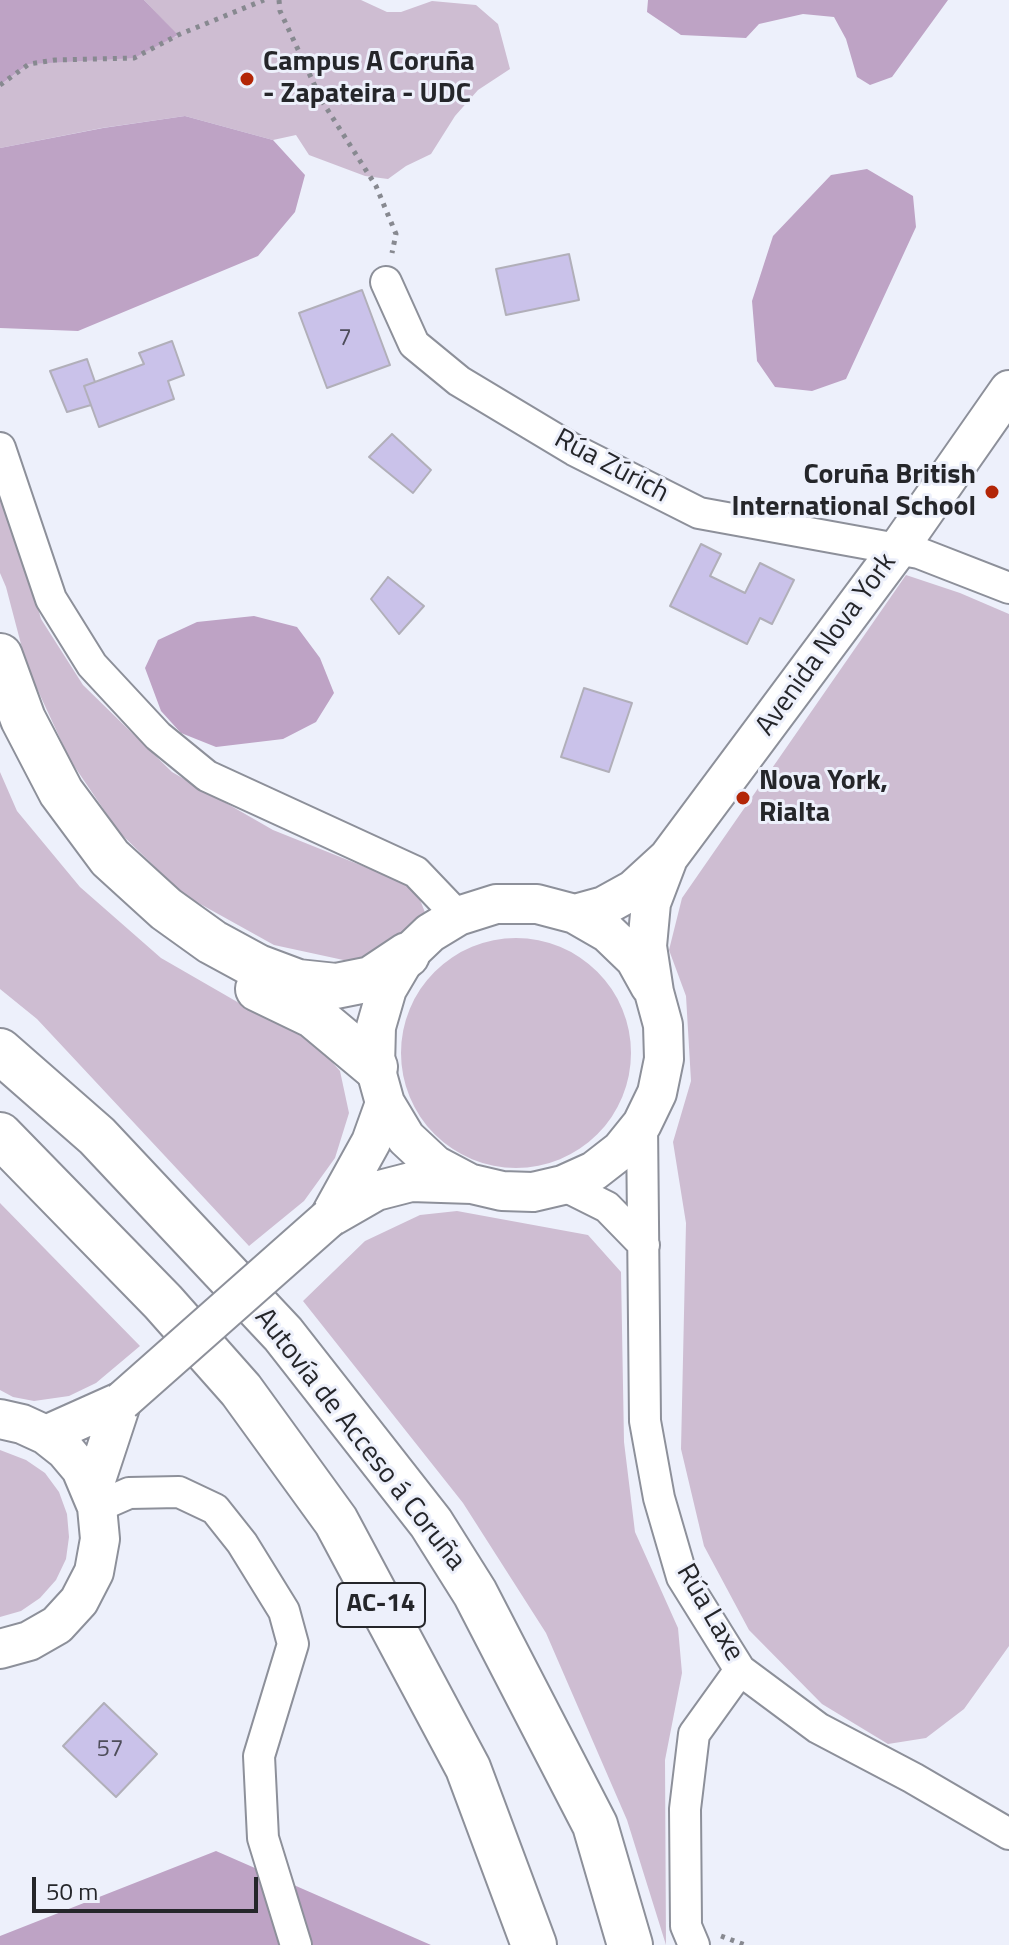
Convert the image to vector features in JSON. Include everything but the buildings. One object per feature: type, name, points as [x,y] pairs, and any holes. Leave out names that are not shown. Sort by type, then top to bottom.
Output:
[{"type":"highway","points":[[0,656],[23,719],[61,792],[110,858],[178,917],[258,967],[298,982],[336,986],[371,979],[407,955]]},
{"type":"highway","points":[[0,716],[45,806],[82,860],[119,899],[216,969],[314,1016],[380,1085]]},
{"type":"highway","points":[[0,1022],[59,1081],[97,1136]]},
{"type":"highway","name":"Autovía de Acceso á Coruña","points":[[0,1051],[97,1136],[283,1334],[431,1523],[475,1593],[595,1825],[630,1945]]},
{"type":"highway","name":"AC-14","points":[[0,1135],[163,1302],[241,1390],[336,1521],[468,1768],[534,1945]]},
{"type":"main road","name":"Avenida Nova York","points":[[668,858],[898,549],[1009,390]]},
{"type":"main road","points":[[575,914],[604,906],[633,890],[668,858]]},
{"type":"main road","points":[[46,1435],[122,1401],[329,1218],[376,1191],[411,1182],[472,1184],[502,1191],[533,1192],[563,1185],[594,1171],[621,1150],[642,1124],[657,1093],[664,1059],[663,1025],[647,946],[651,903],[668,858]]},
{"type":"main road","points":[[329,1218],[371,1142],[380,1085],[376,1027],[387,989],[407,955],[430,933],[458,916],[496,904],[537,904],[575,914],[608,933],[635,959],[654,992]]},
{"type":"main road","points":[[380,1085],[406,1138],[435,1165],[472,1184]]},
{"type":"main road","points":[[95,1500],[122,1401]]},
{"type":"main road","points":[[0,1419],[22,1424],[46,1435],[65,1450],[81,1469],[95,1500],[100,1539],[94,1572],[79,1601],[57,1625],[29,1641],[0,1649]]},
{"type":"street","name":"Rúa Zúrich","points":[[386,282],[414,344],[459,381],[574,450],[699,513],[919,553],[1009,588]]},
{"type":"street","points":[[0,448],[51,599],[92,665],[158,736],[207,776],[416,872],[458,916]]},
{"type":"street","name":"Rúa Laxe","points":[[642,1124],[645,1421],[659,1498],[682,1577],[740,1670],[818,1728],[1009,1834]]},
{"type":"street","points":[[563,1185],[607,1207],[644,1245]]},
{"type":"street","points":[[95,1500],[129,1493],[179,1492],[215,1509],[242,1543],[284,1611],[293,1644],[259,1756],[263,1838],[296,1945]]},
{"type":"street","points":[[694,1945],[686,1926],[685,1809],[694,1734],[740,1670]]},
{"type":"path","points":[[0,85],[29,64],[55,60],[134,58],[178,35],[264,0]]},
{"type":"path","points":[[279,0],[280,11],[322,101],[376,186],[396,234],[386,282]]},
{"type":"shaded area","points":[[0,0],[144,0],[178,35],[134,58],[29,64],[0,85]]},
{"type":"shaded area","name":"Campus A Coruña - Zapateira - UDC","points":[[144,0],[361,0],[387,12],[401,12],[432,1],[476,5],[498,24],[510,69],[478,90],[455,116],[431,154],[388,179],[365,176],[309,155],[296,135],[273,140],[185,116],[0,148],[0,85],[29,64],[178,36]]},
{"type":"shaded area","points":[[648,0],[948,0],[892,77],[870,85],[857,77],[846,39],[834,17],[803,14],[759,24],[746,38],[681,35],[647,12]]},
{"type":"shaded area","points":[[185,116],[273,140],[305,175],[295,212],[258,256],[78,331],[0,328],[0,148]]},
{"type":"shaded area","points":[[867,169],[913,196],[916,227],[846,379],[812,391],[775,387],[757,361],[752,301],[773,236],[831,175]]},
{"type":"shaded area","points":[[0,489],[11,511],[41,619],[83,685],[172,772],[273,830],[415,887],[426,915],[385,950],[348,961],[274,945],[184,895],[119,832],[70,760],[27,667],[0,573]]},
{"type":"shaded area","points":[[906,575],[1009,614],[1009,1646],[964,1709],[926,1738],[888,1744],[822,1704],[749,1630],[704,1546],[681,1449],[686,1223],[673,1142],[691,1081],[686,996],[669,950],[682,898]]},
{"type":"shaded area","points":[[254,616],[297,627],[320,658],[334,693],[316,722],[283,739],[216,747],[181,733],[161,711],[145,668],[158,640],[197,622]]},
{"type":"shaded area","points":[[0,772],[17,811],[80,887],[161,958],[253,1011],[307,1034],[340,1071],[349,1113],[335,1158],[304,1201],[249,1246],[37,1019],[0,989]]},
{"type":"shaded area","points":[[516,938],[538,940],[560,947],[580,957],[597,972],[612,989],[622,1009],[629,1031],[629,1075],[622,1097],[612,1117],[597,1134],[580,1149],[560,1159],[538,1166],[516,1168],[494,1166],[472,1159],[452,1149],[435,1134],[420,1117],[410,1097],[403,1075],[401,1053],[403,1031],[410,1009],[420,989],[435,972],[452,957],[472,947],[494,940]]},
{"type":"shaded area","points":[[0,1203],[140,1346],[96,1383],[69,1396],[34,1401],[13,1397],[0,1390]]},
{"type":"shaded area","points":[[457,1211],[588,1235],[621,1272],[624,1442],[635,1532],[678,1628],[682,1673],[665,1760],[666,1945],[627,1820],[546,1633],[463,1503],[303,1301],[365,1241],[420,1215]]},
{"type":"shaded area","points":[[0,1450],[26,1460],[45,1473],[59,1492],[67,1514],[69,1537],[66,1559],[56,1580],[40,1598],[21,1611],[0,1617]]},
{"type":"shaded area","points":[[216,1851],[431,1945],[0,1945],[0,1936]]},
{"type":"place","name":"Campus A Coruña - Zapateira - UDC","points":[[247,79]]},
{"type":"place","name":"Coruña British International School","points":[[992,492]]},
{"type":"place","name":"Nova York, Rialta","points":[[743,798]]}]
